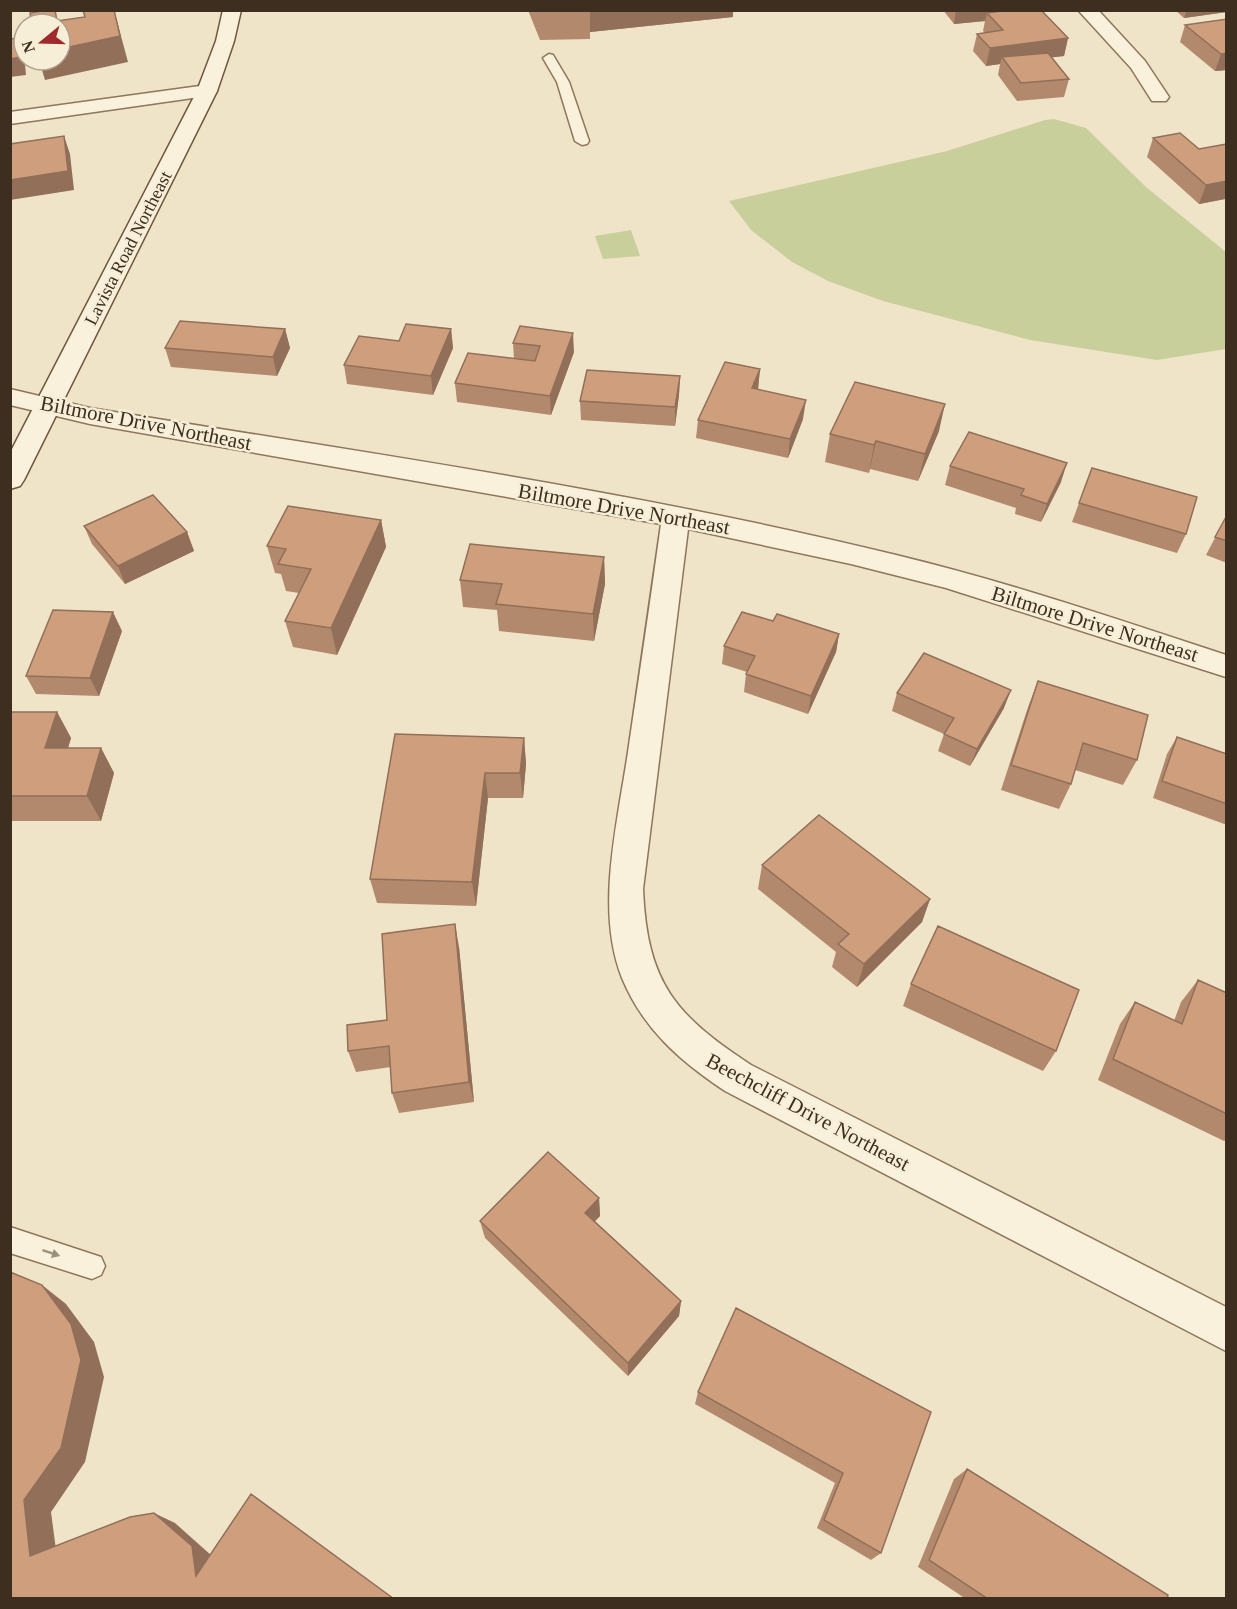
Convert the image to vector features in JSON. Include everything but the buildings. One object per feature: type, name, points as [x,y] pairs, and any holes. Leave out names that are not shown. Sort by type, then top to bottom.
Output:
[{"type":"street","name":"Lavista Road Northeast","points":[[10,480],[207,91],[225,41],[232,10]]},
{"type":"street","points":[[1087,10],[1138,65],[1159,97]]},
{"type":"street","points":[[10,118],[207,91]]},
{"type":"street","name":"Biltmore Drive Northeast","points":[[10,397],[90,416],[676,516],[854,555],[983,589],[1227,666]]},
{"type":"street","name":"Beechcliff Drive Northeast","points":[[676,516],[625,905],[628,939],[635,965],[646,994],[660,1016],[704,1057],[738,1078],[1227,1330]]},
{"type":"lane","points":[[549,58],[563,82],[582,141]]},
{"type":"lane","points":[[10,1240],[92,1266]]},
{"type":"green space","points":[[1054,119],[1086,128],[1146,187],[1226,252],[1226,349],[1157,360],[1030,340],[883,301],[828,281],[792,262],[751,230],[729,201],[947,151]]},
{"type":"green space","points":[[631,230],[640,256],[603,259],[595,236]]}]
